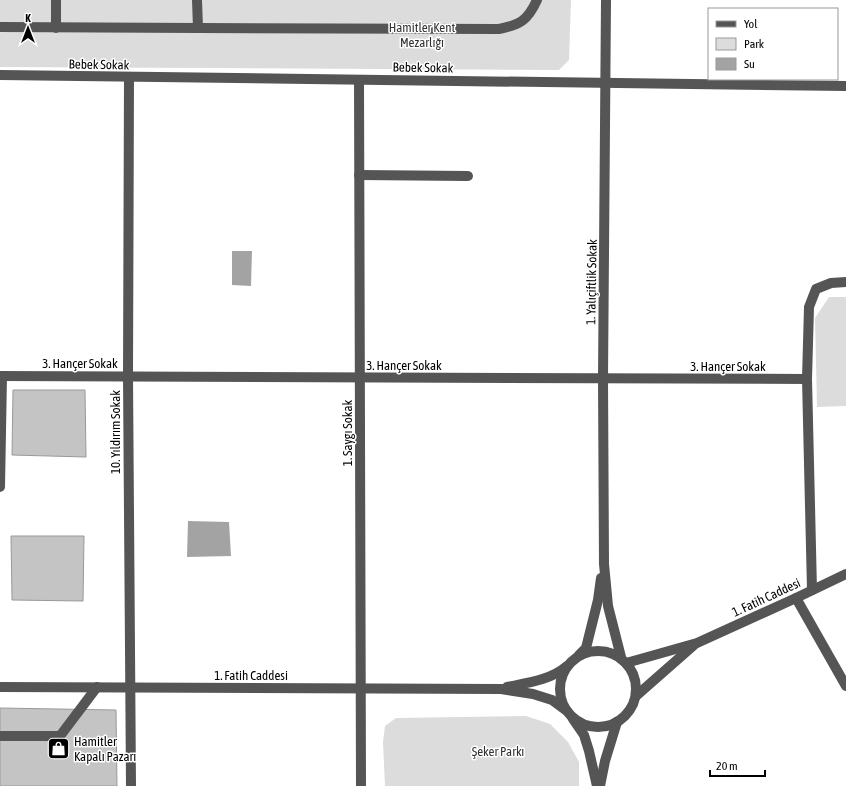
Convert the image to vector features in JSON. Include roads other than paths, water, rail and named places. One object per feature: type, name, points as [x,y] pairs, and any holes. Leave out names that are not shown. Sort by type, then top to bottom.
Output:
[{"type":"street","points":[[56,0],[56,28]]},
{"type":"street","points":[[197,0],[198,28]]},
{"type":"street","points":[[0,27],[499,29],[513,26],[525,20],[532,11],[537,0]]},
{"type":"street","name":"1. Yalıçiftlik Sokak","points":[[604,564],[603,378],[606,0]]},
{"type":"street","name":"Bebek Sokak","points":[[0,75],[846,86]]},
{"type":"street","name":"10. Yıldırım Sokak","points":[[129,77],[128,377],[130,786]]},
{"type":"street","name":"1. Saygı Sokak","points":[[359,80],[361,786]]},
{"type":"street","points":[[360,175],[468,176]]},
{"type":"street","points":[[812,590],[807,379],[808,307],[816,290],[831,283],[846,282]]},
{"type":"street","points":[[0,487],[1,376]]},
{"type":"street","name":"3. Hançer Sokak","points":[[1,376],[807,379]]},
{"type":"street","points":[[501,689],[535,681],[560,672],[586,648],[598,600],[604,564]]},
{"type":"street","points":[[604,564],[608,606],[624,660]]},
{"type":"street","name":"1. Fatih Caddesi","points":[[696,643],[846,574]]},
{"type":"street","points":[[796,598],[846,686]]},
{"type":"street","points":[[624,660],[644,658],[696,643]]},
{"type":"street","points":[[636,696],[696,643]]},
{"type":"street","points":[[501,689],[533,694],[552,700],[579,721],[588,725],[598,727],[608,726],[617,722],[629,711],[636,696],[634,674],[624,660],[610,652],[598,650],[587,652],[576,657]]},
{"type":"street","points":[[567,666],[562,677],[560,688],[562,700],[584,734],[597,786]]},
{"type":"street","name":"1. Fatih Caddesi","points":[[0,687],[501,689]]},
{"type":"street","points":[[0,736],[60,736],[97,687]]},
{"type":"street","points":[[600,786],[605,760],[617,722]]},
{"type":"water","points":[[232,251],[252,251],[251,286],[232,285]]},
{"type":"water","points":[[188,521],[229,522],[231,556],[187,557]]},
{"type":"place","name":"Hamitler Kapalı Pazarı","points":[[58,748]]},
{"type":"park label","name":"Hamitler Kent Mezarlığı","points":[[422,34]]},
{"type":"park label","name":"Şeker Parkı","points":[[498,751]]}]
